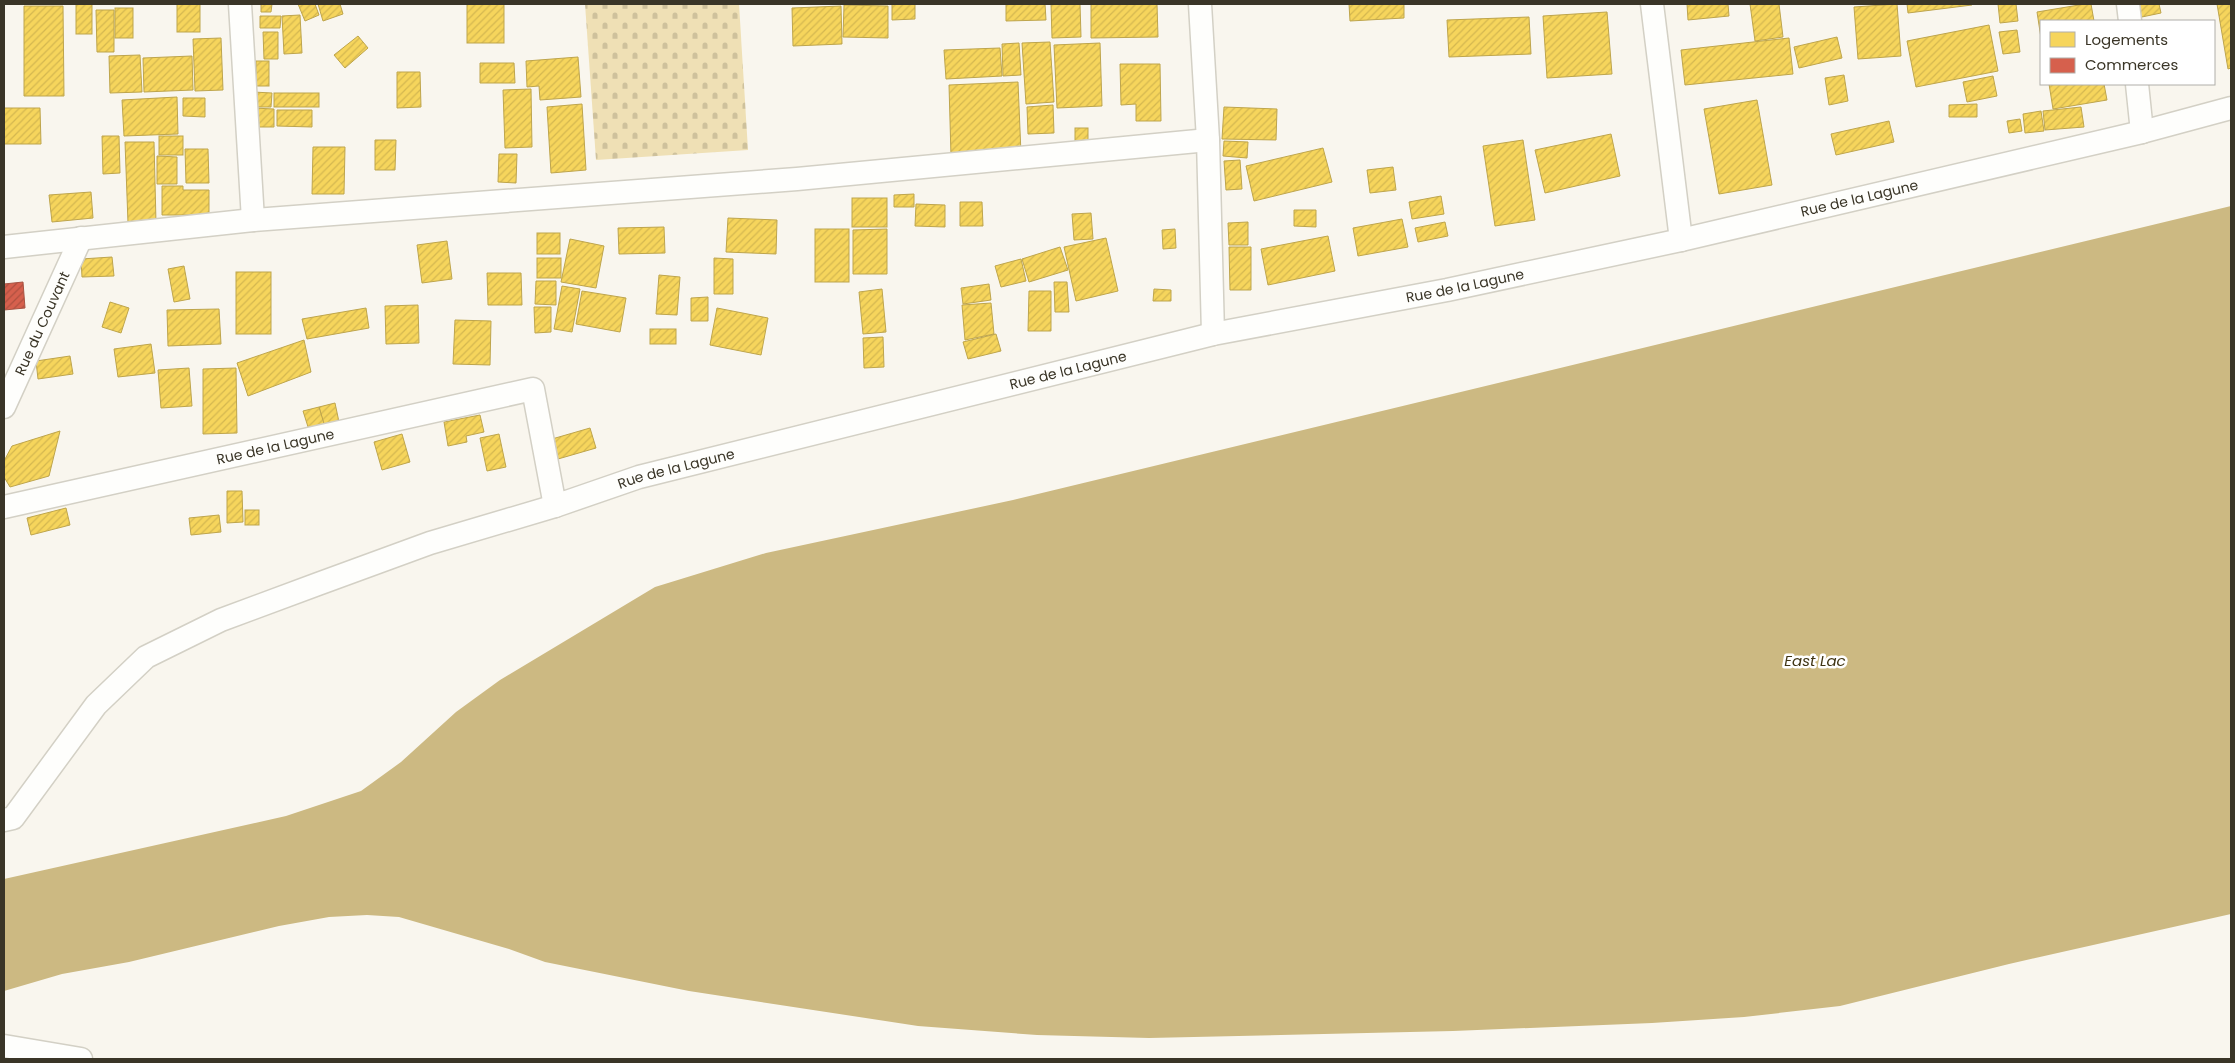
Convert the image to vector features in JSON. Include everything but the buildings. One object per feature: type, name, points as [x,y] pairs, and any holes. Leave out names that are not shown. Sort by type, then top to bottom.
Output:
[{"type":"street","points":[[240,4],[254,220]]},
{"type":"street","points":[[1200,4],[1208,140],[1213,334]]},
{"type":"street","points":[[1652,4],[1681,240]]},
{"type":"street","points":[[2128,4],[2130,20]]},
{"type":"street","points":[[2137,85],[2142,132]]},
{"type":"street","name":"Rue de la Lagune","points":[[4,507],[533,389],[555,506],[639,477],[1213,334],[1447,290],[1681,240],[2142,132],[2231,108]]},
{"type":"street","points":[[4,247],[254,220],[797,179],[1208,140]]},
{"type":"street","name":"Rue du Couvant","points":[[4,407],[81,238]]},
{"type":"street","points":[[4,820],[13,818],[96,705],[146,657],[222,620],[318,584],[430,543],[555,506]]},
{"type":"street","points":[[4,1046],[81,1059]]},
{"type":"green space","points":[[585,4],[739,4],[748,150],[596,160]]},
{"type":"water","name":"East Lac","points":[[2231,206],[2231,914],[2009,964],[1840,1006],[1744,1017],[1652,1023],[1453,1031],[1149,1038],[1037,1035],[918,1026],[689,991],[545,962],[509,949],[399,917],[367,915],[329,917],[279,926],[129,962],[62,974],[4,991],[4,879],[286,816],[361,791],[401,762],[456,712],[500,680],[655,587],[766,553],[1013,500]]}]
